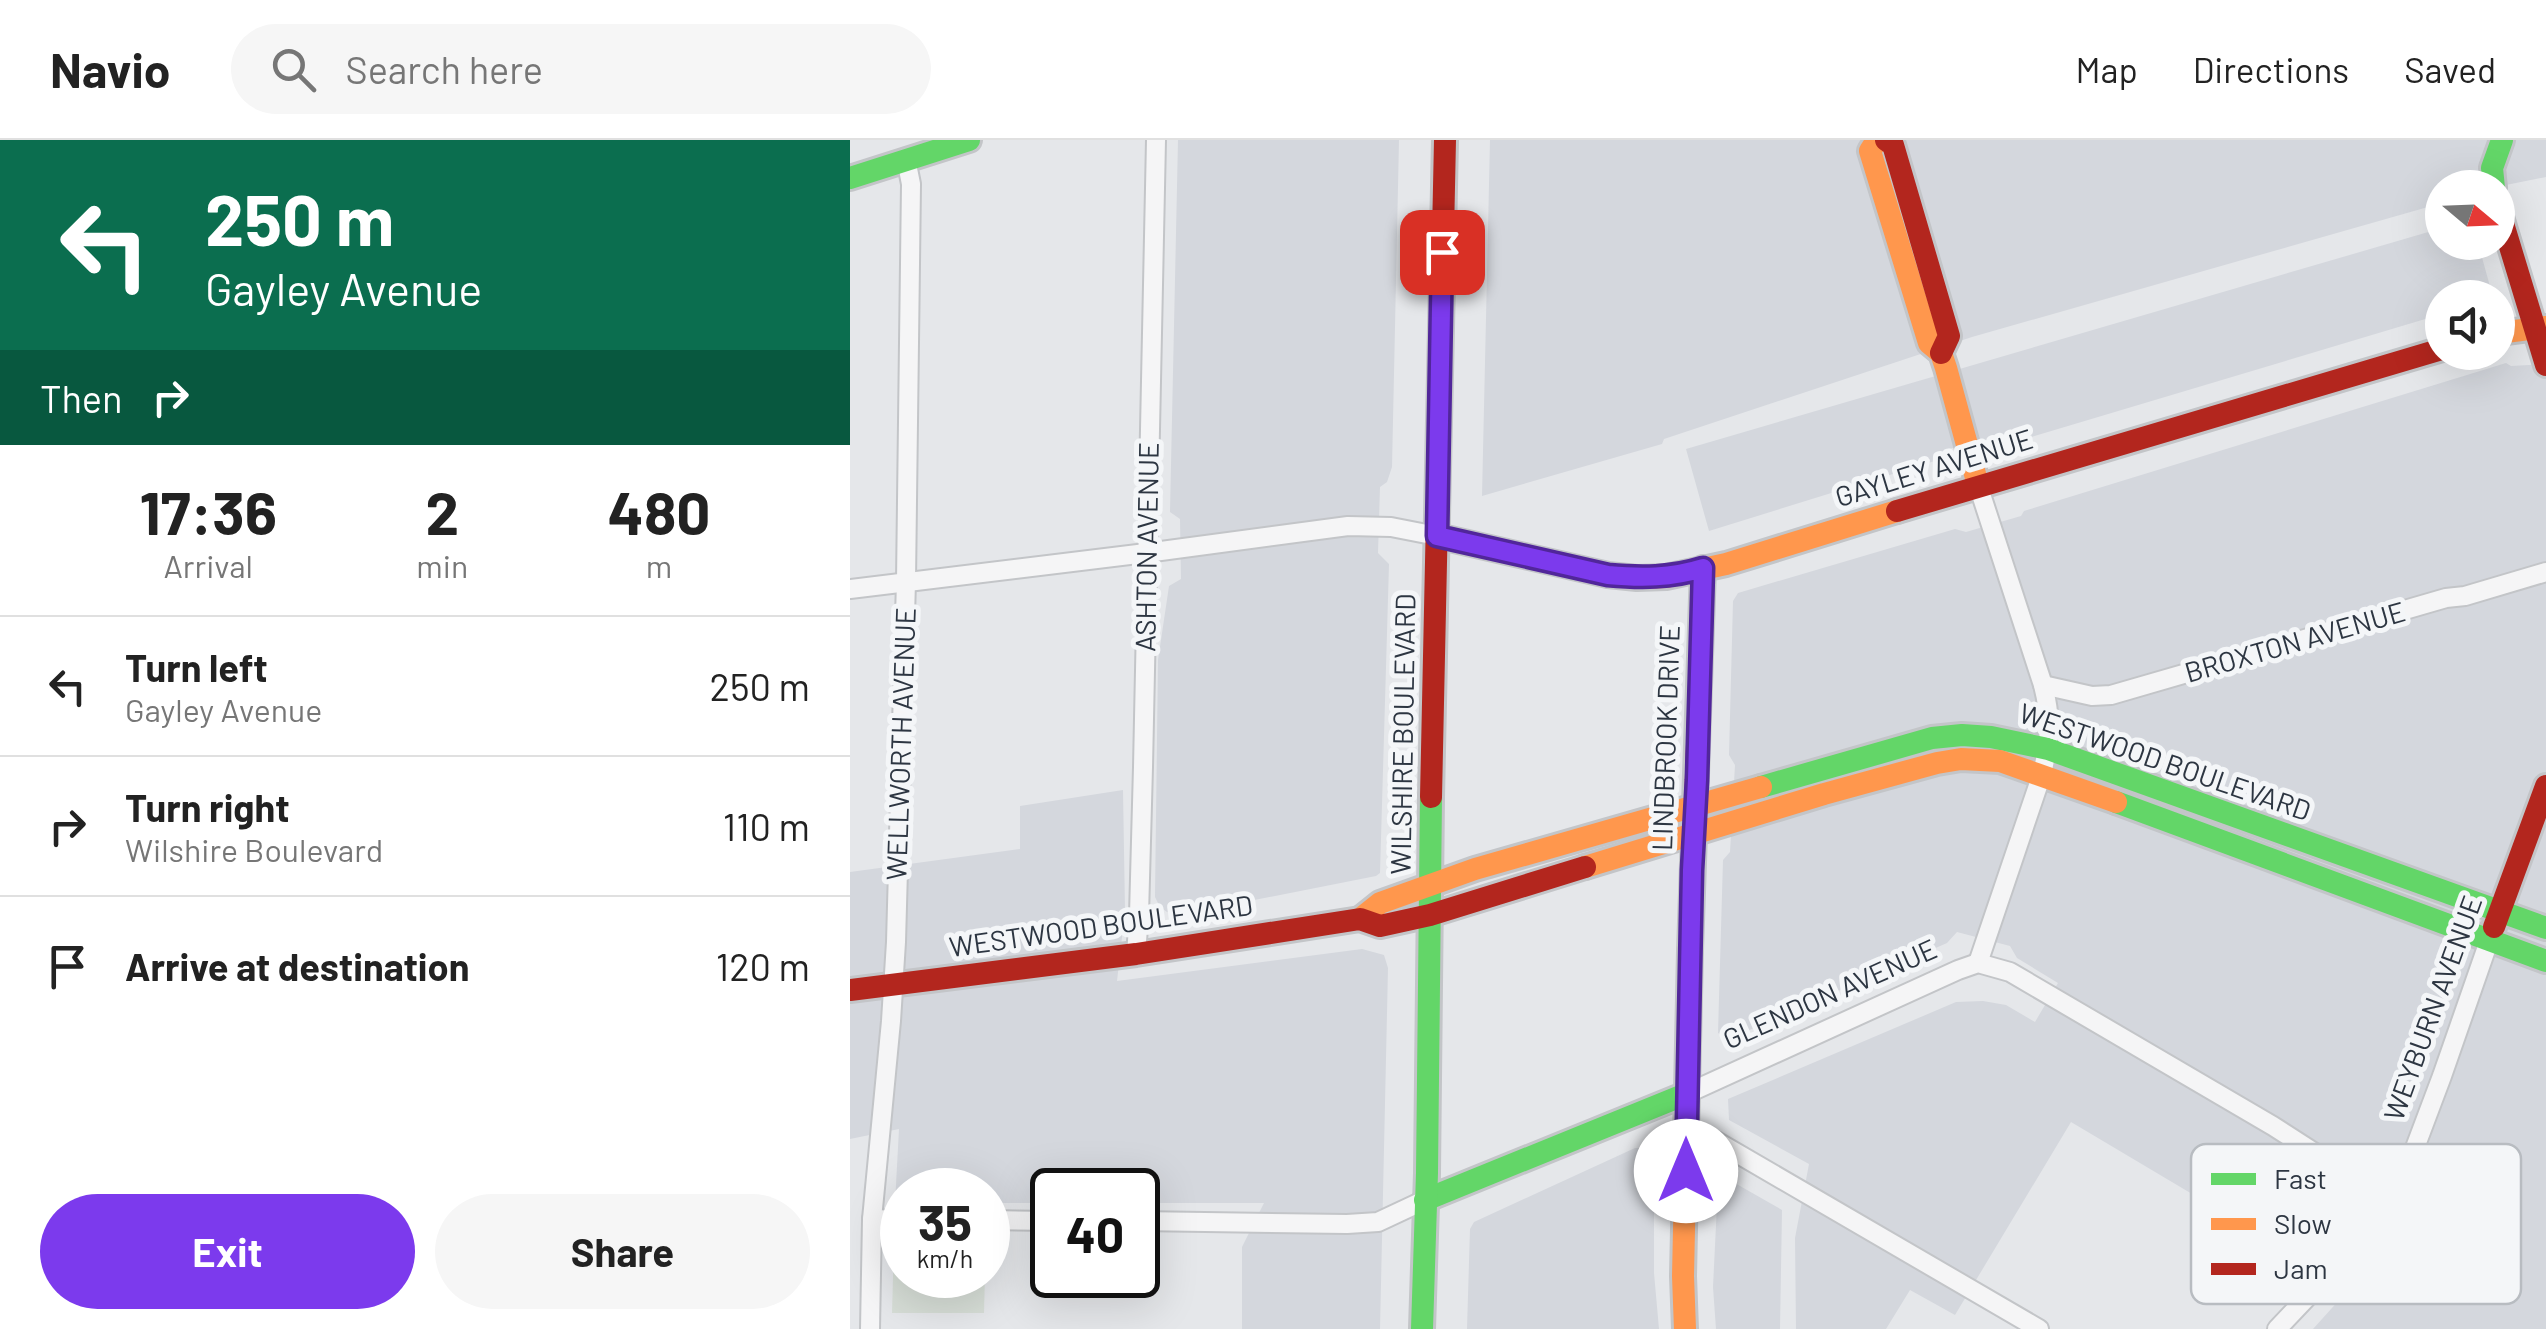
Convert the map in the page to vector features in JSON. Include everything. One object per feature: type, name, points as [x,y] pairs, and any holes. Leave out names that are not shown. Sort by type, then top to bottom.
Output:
[{"type":"main road","points":[[850,178],[969,140]]},
{"type":"main road","name":"WILSHIRE BOULEVARD","points":[[1422,1329],[1445,140]]},
{"type":"main road","points":[[1877,140],[1870,151],[1928,344],[1941,354],[1978,485]]},
{"type":"main road","points":[[1886,140],[1893,145],[1949,336],[1941,354]]},
{"type":"main road","points":[[2492,170],[2502,140]]},
{"type":"main road","points":[[2515,254],[2541,328],[2546,365]]},
{"type":"main road","points":[[2515,332],[2541,328]]},
{"type":"main road","name":"GAYLEY AVENUE","points":[[1437,536],[1608,575],[1680,576],[2425,355]]},
{"type":"main road","name":"LINDBROOK DRIVE","points":[[1686,1329],[1686,1094],[1703,568]]},
{"type":"main road","name":"WESTWOOD BOULEVARD","points":[[1360,919],[1380,903],[1431,884],[1956,734],[1986,735],[2048,749],[2546,928]]},
{"type":"main road","name":"WESTWOOD BOULEVARD","points":[[850,990],[1136,954],[1360,919],[1380,926],[1430,915],[1961,758],[2000,761],[2042,774],[2546,962]]},
{"type":"main road","name":"WEYBURN AVENUE","points":[[2490,940],[2546,786]]},
{"type":"main road","name":"GLENDON AVENUE","points":[[1425,1200],[1686,1094]]},
{"type":"street","name":"ASHTON AVENUE","points":[[1136,954],[1144,766],[1156,140]]},
{"type":"street","name":"WELLWORTH AVENUE","points":[[870,1329],[872,1220],[893,984],[906,582],[911,184],[906,159]]},
{"type":"street","points":[[1978,485],[2043,686],[2050,719],[2042,774],[1978,963]]},
{"type":"street","points":[[850,589],[1348,526],[1391,526],[1437,536]]},
{"type":"street","name":"BROXTON AVENUE","points":[[2043,686],[2092,696],[2110,695],[2546,572]]},
{"type":"street","name":"WEYBURN AVENUE","points":[[2416,1144],[2490,940]]},
{"type":"street","name":"GLENDON AVENUE","points":[[1686,1094],[1978,963],[2010,972],[2301,1144]]},
{"type":"street","points":[[1686,1130],[1716,1141],[2039,1329]]},
{"type":"street","name":"GLENDON AVENUE","points":[[1160,1221],[1378,1222],[1425,1200]]},
{"type":"street","points":[[872,1220],[880,1220]]},
{"type":"street","name":"WEYBURN AVENUE","points":[[2277,1329],[2301,1304]]},
{"type":"shaded area","points":[[1178,140],[1399,140],[1392,467],[1387,482],[1380,487],[1378,553],[1389,564],[1380,873],[1178,915],[1160,907],[1155,897],[1158,660],[1169,586],[1181,579],[1180,519],[1170,512]]},
{"type":"shaded area","points":[[1490,140],[2546,140],[2546,177],[2515,183],[2515,170],[2425,170],[2425,208],[1972,337],[1664,439],[1662,444],[1482,496]]},
{"type":"shaded area","points":[[2425,233],[2425,260],[2483,260],[2488,280],[2425,280],[2425,319],[2008,444],[1995,439],[1948,449],[1938,460],[1709,531],[1686,449]]},
{"type":"shaded area","points":[[2546,364],[2546,1329],[2313,1329],[2336,1304],[2521,1304],[2521,1144],[2191,1144],[2191,1193],[2071,1122],[1955,1315],[1910,1290],[1886,1329],[1796,1329],[1795,1238],[1809,1164],[1729,1120],[1728,1099],[1956,1002],[2006,1005],[2035,1022],[2058,983],[2017,958],[2010,946],[1957,932],[1947,943],[1729,1039],[1718,1033],[1723,860],[1730,852],[1735,765],[1729,755],[1733,601],[1738,593],[1955,529],[1966,532],[2021,516],[2024,511],[2483,370],[2515,370],[2515,366]]},
{"type":"shaded area","points":[[1123,790],[1125,911],[1117,981],[1362,949],[1384,955],[1388,968],[1380,1329],[1242,1329],[1242,1247],[1264,1203],[1160,1203],[1160,1168],[1030,1168],[1030,1203],[1010,1203],[1010,1168],[897,1168],[899,1129],[850,1139],[850,872],[1020,849],[1020,806]]},
{"type":"shaded area","points":[[1635,1148],[1643,1148],[1654,1160],[1654,1273],[1659,1329],[1467,1329],[1470,1229],[1474,1222]]},
{"type":"shaded area","points":[[1726,1178],[1782,1210],[1780,1329],[1716,1329],[1713,1287],[1718,1184]]},
{"type":"shaded area","points":[[892,1298],[984,1298],[984,1313],[892,1313]]},
{"type":"traffic: fast","points":[[850,178],[969,140]]},
{"type":"traffic: fast","points":[[2492,170],[2502,140]]},
{"type":"traffic: fast","points":[[1761,787],[1932,738],[1991,737],[2048,749],[2546,928]]},
{"type":"traffic: fast","points":[[1422,1329],[1431,797]]},
{"type":"traffic: fast","points":[[2116,802],[2546,961]]},
{"type":"traffic: fast","points":[[1425,1200],[1686,1094]]},
{"type":"traffic: slow","points":[[1877,140],[1870,151],[1929,343],[1941,353],[1946,368],[1978,485]]},
{"type":"traffic: slow","points":[[2515,331],[2546,327]]},
{"type":"traffic: slow","points":[[1437,536],[1608,575],[1666,577],[1726,564],[1897,511]]},
{"type":"traffic: slow","points":[[1585,867],[1824,794],[1961,759],[2000,761],[2116,802]]},
{"type":"traffic: slow","points":[[1360,919],[1380,903],[1475,869],[1761,787]]},
{"type":"traffic: slow","points":[[1685,1329],[1690,951]]},
{"type":"traffic: jam","points":[[1431,797],[1445,140]]},
{"type":"traffic: jam","points":[[1886,140],[1893,145],[1949,336],[1941,353]]},
{"type":"traffic: jam","points":[[2514,260],[2546,365]]},
{"type":"traffic: jam","points":[[1897,511],[2425,354]]},
{"type":"traffic: jam","points":[[1690,951],[1703,568]]},
{"type":"traffic: jam","points":[[2494,927],[2546,786]]},
{"type":"traffic: jam","points":[[850,990],[1136,954],[1360,919],[1380,926],[1430,915],[1585,867]]},
{"type":"route","points":[[1442,252],[1437,536],[1608,575],[1680,576],[1703,568],[1686,1171]]}]
